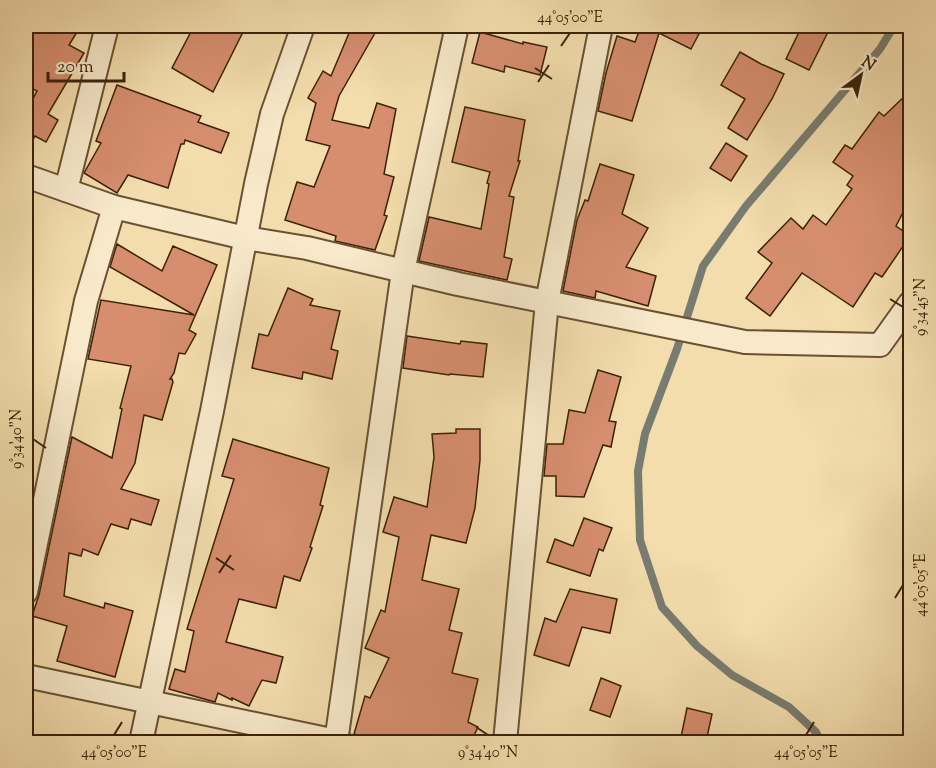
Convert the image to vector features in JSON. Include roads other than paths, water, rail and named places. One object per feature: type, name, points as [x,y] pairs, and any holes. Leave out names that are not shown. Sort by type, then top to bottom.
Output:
[{"type":"street","points":[[66,190],[107,26]]},
{"type":"street","points":[[141,742],[212,411],[256,184],[273,114],[303,26]]},
{"type":"street","points":[[26,676],[338,742],[403,271],[457,26]]},
{"type":"street","points":[[505,742],[547,302],[601,26]]},
{"type":"street","points":[[26,176],[114,207],[245,238],[306,248],[547,302],[745,342],[880,345],[910,303]]},
{"type":"street","points":[[26,592],[86,301],[114,207]]},
{"type":"waterway","points":[[821,742],[816,732],[789,707],[732,675],[697,646],[662,607],[640,540],[638,471],[645,434],[677,349],[703,266],[746,206],[880,49],[894,26]]}]
